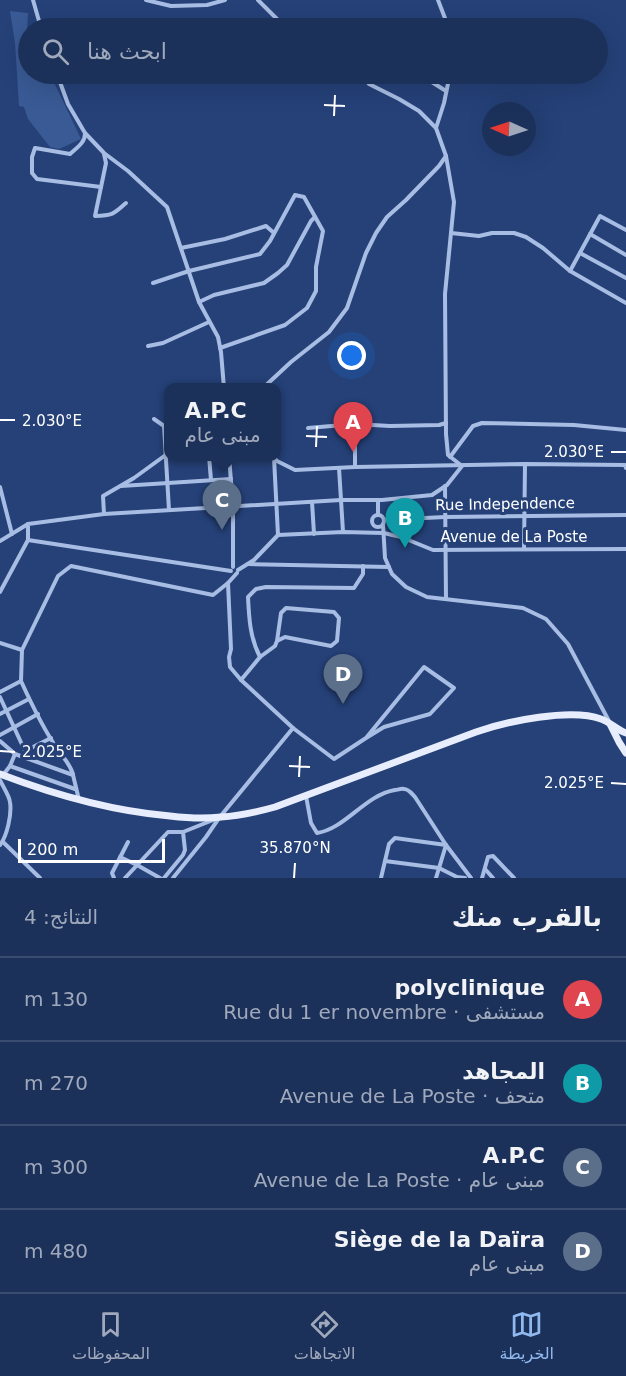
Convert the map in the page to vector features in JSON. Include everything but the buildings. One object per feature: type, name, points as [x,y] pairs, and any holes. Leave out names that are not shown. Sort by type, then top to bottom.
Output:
[{"type":"main road","points":[[1,776],[79,800],[145,814],[219,818],[267,809],[306,796],[494,726],[539,718],[576,715],[602,720],[626,733]]},
{"type":"main road","points":[[611,726],[626,753]]},
{"type":"street","points":[[33,0],[38,18]]},
{"type":"street","points":[[146,0],[171,6],[207,5],[225,0]]},
{"type":"street","points":[[258,0],[276,18]]},
{"type":"street","points":[[438,0],[444,18]]},
{"type":"street","points":[[61,84],[68,104],[85,133],[104,153],[128,171],[167,207],[199,302],[218,337],[224,383]]},
{"type":"street","points":[[369,84],[419,111],[436,128],[446,156],[454,202],[445,294],[447,455],[462,466]]},
{"type":"street","points":[[435,84],[447,91]]},
{"type":"street","points":[[436,128],[448,84]]},
{"type":"street","points":[[85,133],[80,146],[70,154],[35,148],[32,157],[32,173],[37,179],[101,187]]},
{"type":"street","points":[[104,153],[106,163],[95,216],[115,214],[126,203]]},
{"type":"street","points":[[267,383],[329,332],[347,308],[366,253],[376,233],[387,217],[439,166],[446,156]]},
{"type":"street","points":[[153,284],[189,271],[260,254],[295,195],[304,197],[323,231],[316,267],[316,291],[307,308],[285,325],[220,348]]},
{"type":"street","points":[[570,271],[600,216],[626,230]]},
{"type":"street","points":[[199,302],[214,295],[264,283],[278,273],[287,265],[315,217]]},
{"type":"street","points":[[181,248],[225,239],[266,226],[274,233]]},
{"type":"street","points":[[451,233],[479,236],[492,233],[514,233],[526,237],[570,271],[626,303]]},
{"type":"street","points":[[590,234],[626,255]]},
{"type":"street","points":[[580,253],[626,278]]},
{"type":"street","points":[[148,346],[163,343],[209,322]]},
{"type":"street","points":[[154,419],[164,426]]},
{"type":"street","points":[[308,428],[355,424],[414,426],[446,423]]},
{"type":"street","points":[[450,457],[473,426],[482,423],[574,425],[626,430]]},
{"type":"street","points":[[355,424],[355,467]]},
{"type":"street","points":[[104,514],[103,496],[134,478],[164,456]]},
{"type":"street","points":[[167,461],[169,510]]},
{"type":"street","points":[[209,461],[211,480]]},
{"type":"street","points":[[79,800],[69,764],[57,749],[21,681],[22,650],[58,576],[71,566],[213,595],[228,583],[235,570],[230,461]]},
{"type":"street","points":[[28,540],[235,570],[254,560],[278,535],[273,461]]},
{"type":"street","points":[[278,461],[295,470],[525,464],[625,466]]},
{"type":"street","points":[[524,549],[525,464]]},
{"type":"street","points":[[0,541],[28,524],[104,514],[341,500],[378,500],[432,495],[445,486],[462,466]]},
{"type":"street","points":[[339,468],[343,532]]},
{"type":"street","points":[[121,486],[231,479]]},
{"type":"street","points":[[445,486],[446,599]]},
{"type":"street","points":[[0,487],[12,534]]},
{"type":"street","points":[[378,500],[378,515]]},
{"type":"street","points":[[312,502],[314,534]]},
{"type":"street","points":[[378,515],[382,516],[384,522],[385,558],[392,574],[406,587],[427,597],[524,608],[546,619],[568,644],[611,726]]},
{"type":"street","points":[[378,515],[373,517],[372,523],[378,527],[384,522]]},
{"type":"street","name":"Rue Independence","points":[[384,522],[445,517],[626,515]]},
{"type":"street","points":[[0,592],[28,540],[28,524]]},
{"type":"street","name":"Avenue de La Poste","points":[[278,535],[384,533],[433,550],[626,549]]},
{"type":"street","points":[[248,564],[389,567]]},
{"type":"street","points":[[260,657],[255,648],[250,627],[248,597],[256,589],[266,587],[354,588],[363,574],[363,566]]},
{"type":"street","points":[[228,583],[230,667],[293,728],[334,759],[384,727],[430,714],[454,688],[423,667],[366,738]]},
{"type":"street","points":[[241,680],[260,657],[275,646],[280,614],[286,608],[334,612],[339,618],[337,641],[332,646],[285,637],[277,641]]},
{"type":"street","points":[[0,643],[22,650]]},
{"type":"street","points":[[0,692],[21,681]]},
{"type":"street","points":[[0,698],[25,751],[51,738]]},
{"type":"street","points":[[0,714],[30,699]]},
{"type":"street","points":[[0,735],[38,714]]},
{"type":"street","points":[[172,878],[293,728]]},
{"type":"street","points":[[0,741],[15,754],[73,775]]},
{"type":"street","points":[[15,754],[10,766],[1,776],[10,801],[9,822],[1,843],[40,878]]},
{"type":"street","points":[[10,766],[76,789]]},
{"type":"street","points":[[306,796],[311,823],[317,833],[333,828],[366,803],[388,792],[404,789],[409,791],[471,878]]},
{"type":"street","points":[[125,878],[168,832],[183,832],[219,818]]},
{"type":"street","points":[[120,857],[162,878],[183,855],[185,850],[183,832]]},
{"type":"street","points":[[381,878],[389,844],[395,838],[446,845]]},
{"type":"street","points":[[114,878],[112,873],[128,842]]},
{"type":"street","points":[[436,878],[446,845]]},
{"type":"street","points":[[482,878],[488,857],[493,856],[514,878]]},
{"type":"street","points":[[385,861],[439,868],[465,878]]},
{"type":"street","points":[[485,869],[494,878]]},
{"type":"shaded area","points":[[10,11],[28,13],[28,18],[18,18],[18,84],[55,84],[81,139],[59,149],[50,147],[28,119],[24,107],[19,106],[15,43]]},
{"type":"place","name":"polyclinique","points":[[353,452]]},
{"type":"place","name":"A.P.C","points":[[222,530]]},
{"type":"place","name":"المجاهد","points":[[405,548]]},
{"type":"place","name":"Siège de la Daïra","points":[[343,704]]}]
